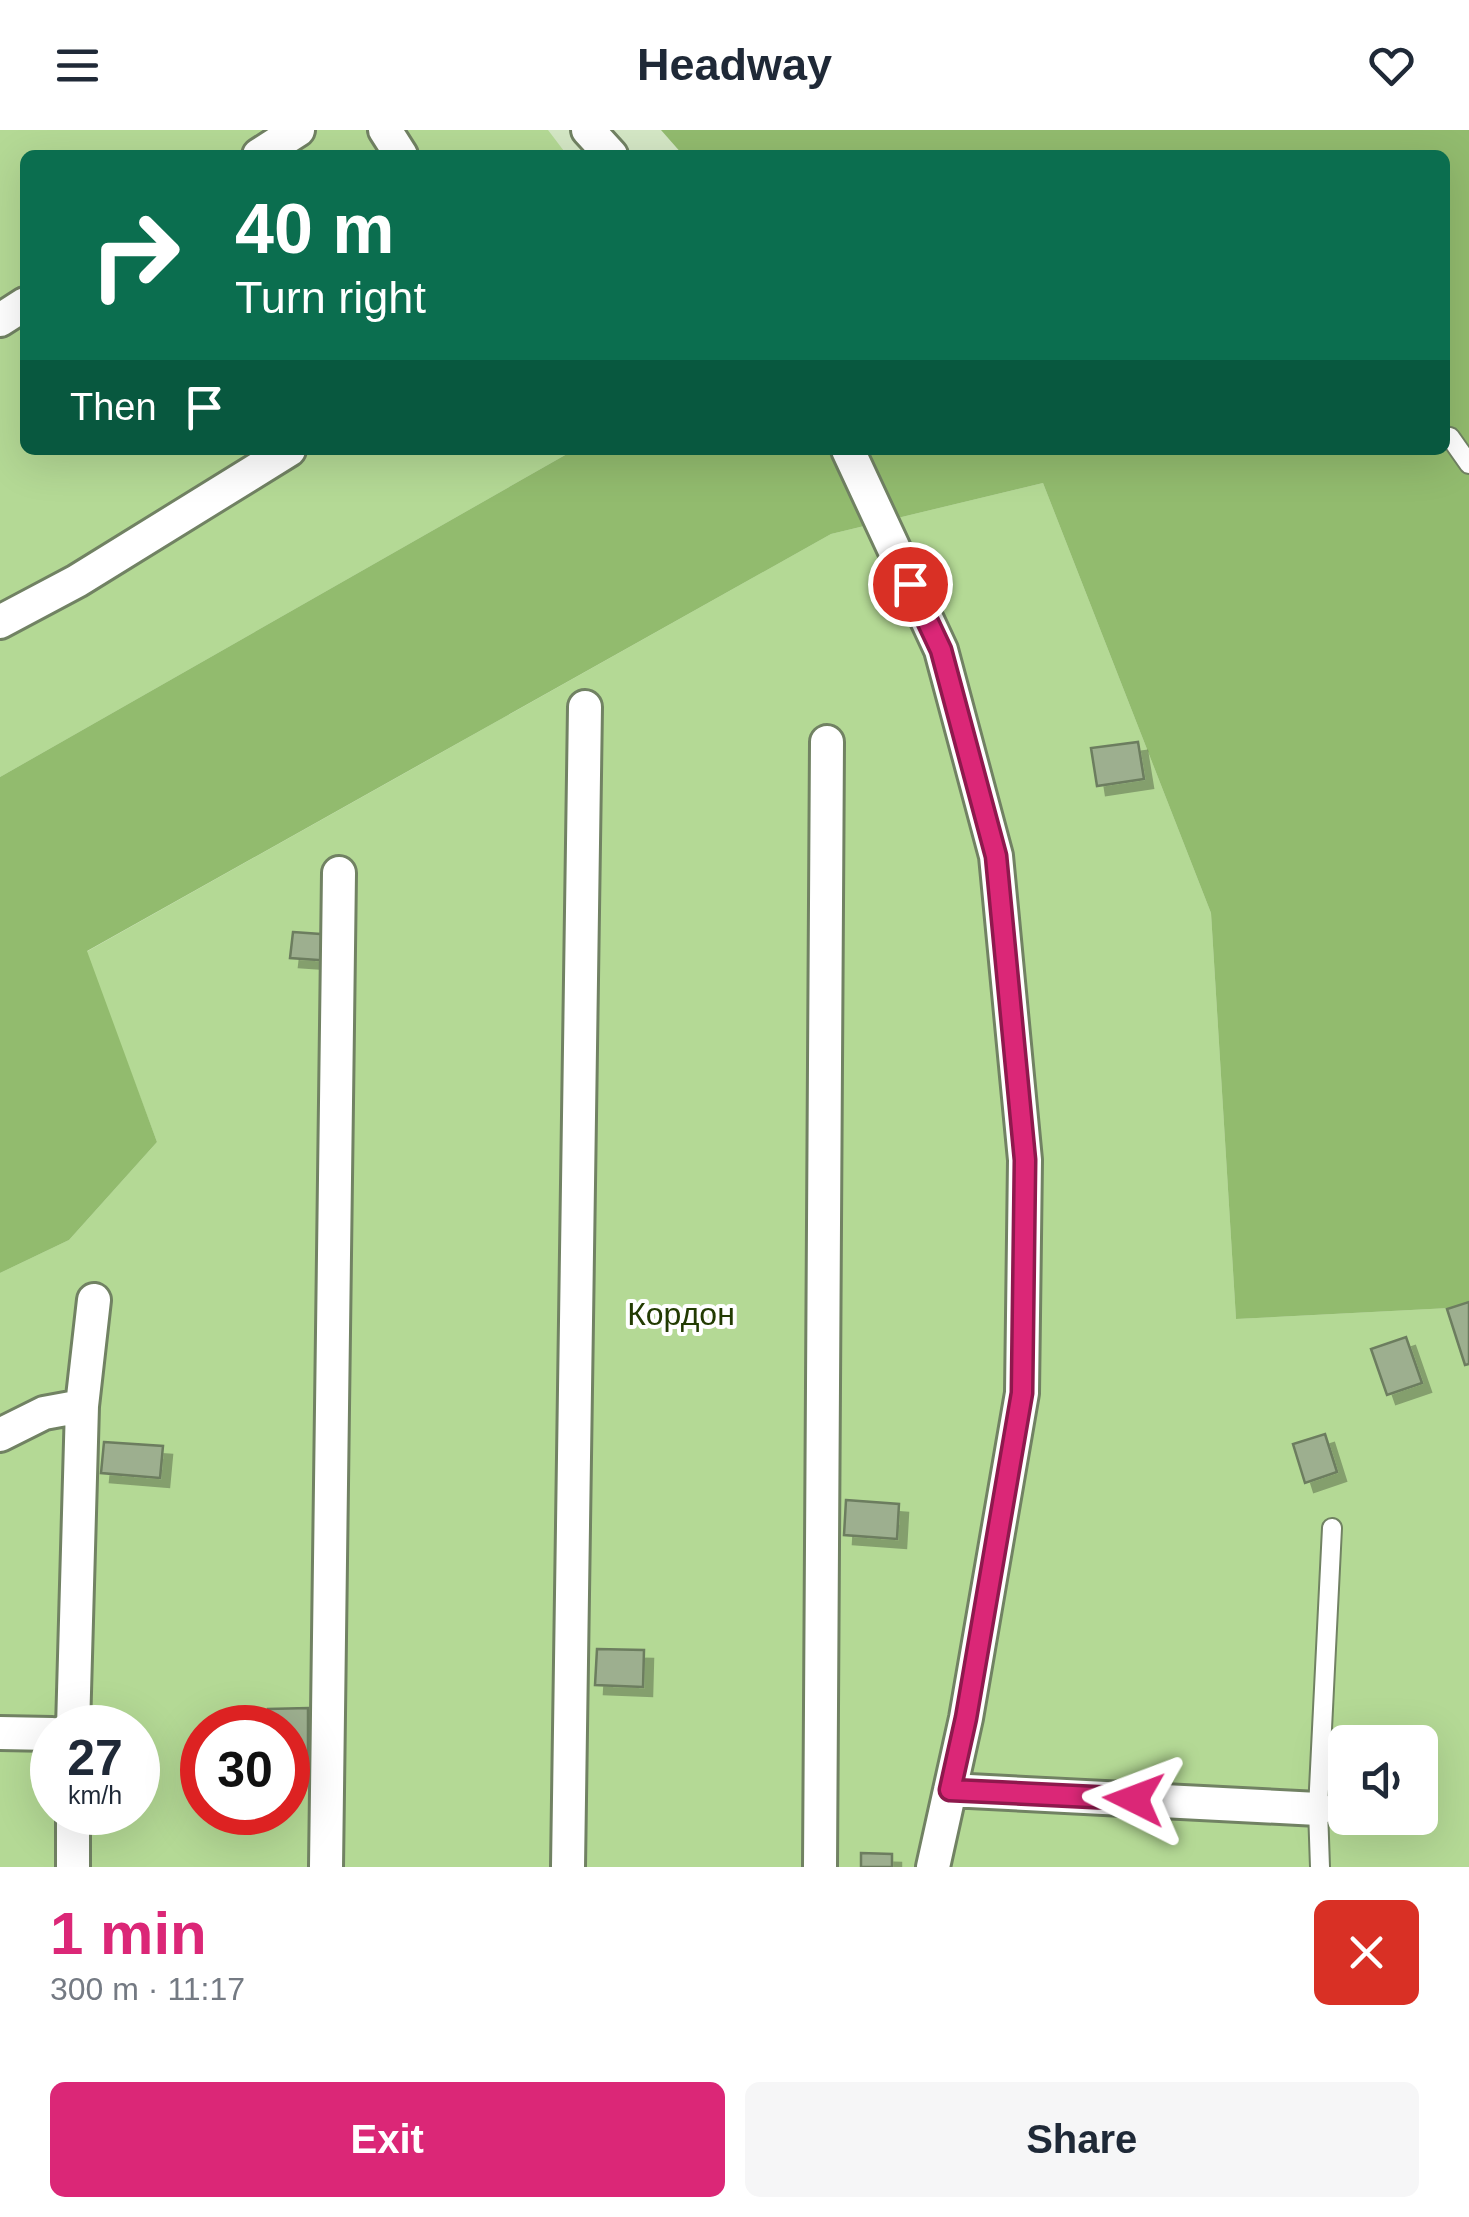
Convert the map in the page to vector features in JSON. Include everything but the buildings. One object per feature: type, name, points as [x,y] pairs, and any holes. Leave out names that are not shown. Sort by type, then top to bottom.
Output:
[{"type":"street","points":[[267,150],[298,130]]},
{"type":"street","points":[[588,130],[606,150]]},
{"type":"street","points":[[0,622],[280,455]]},
{"type":"street","points":[[850,455],[941,650],[996,856],[1025,1160],[1022,1393],[966,1718],[933,1867]]},
{"type":"street","points":[[568,1867],[584,707]]},
{"type":"street","points":[[820,1867],[827,742]]},
{"type":"street","points":[[326,1867],[340,872]]},
{"type":"street","points":[[75,1705],[82,1406],[94,1300]]},
{"type":"street","points":[[0,1434],[44,1413],[82,1406]]},
{"type":"street","points":[[0,1733],[30,1734]]},
{"type":"street","points":[[950,1790],[1318,1809]]},
{"type":"street","points":[[73,1835],[73,1867]]},
{"type":"lane","points":[[1450,437],[1469,464]]},
{"type":"lane","points":[[1320,1867],[1318,1809],[1332,1528]]},
{"type":"green space","points":[[0,130],[548,130],[563,150],[20,150],[20,455],[565,455],[0,777]]},
{"type":"green space","points":[[661,130],[1469,130],[1469,1307],[1236,1319],[1211,913],[1043,483],[831,534],[87,951],[157,1142],[69,1240],[0,1273],[0,777],[565,455],[1450,455],[1450,150],[679,150]]},
{"type":"green space","name":"Кордон","points":[[1043,483],[1211,913],[1236,1319],[1469,1307],[1469,1867],[0,1867],[0,1273],[69,1240],[157,1142],[86,952],[831,534]]},
{"type":"route","points":[[910,584],[941,650],[996,856],[1025,1160],[1022,1393],[950,1790],[1134,1799]]}]
